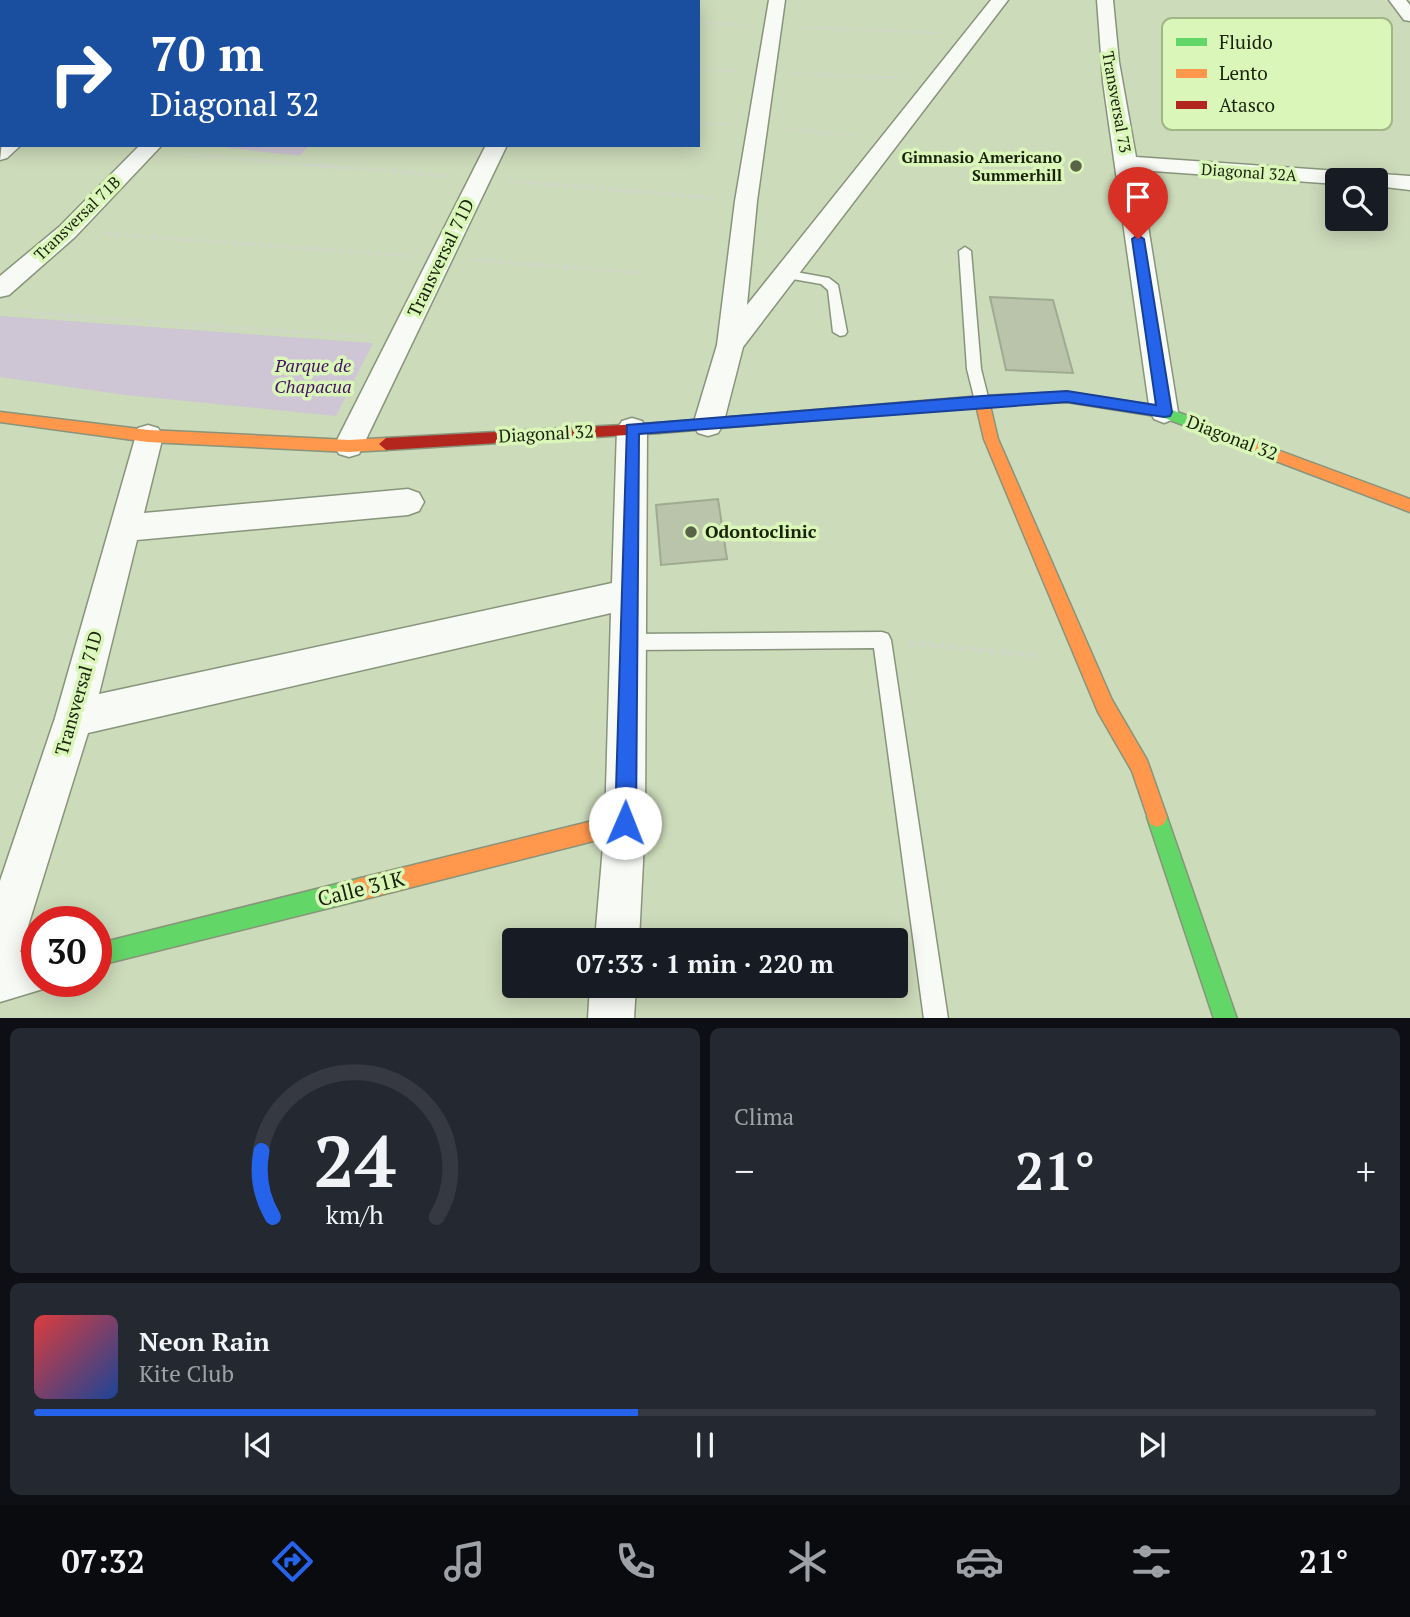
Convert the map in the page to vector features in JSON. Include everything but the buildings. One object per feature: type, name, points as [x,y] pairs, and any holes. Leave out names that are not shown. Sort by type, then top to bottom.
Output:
[{"type":"street","points":[[708,425],[730,345],[777,0]]},
{"type":"street","points":[[730,345],[1000,0]]},
{"type":"street","name":"Transversal 73","points":[[1105,0],[1105,33],[1114,100],[1127,163],[1164,412]]},
{"type":"street","points":[[1397,0],[1410,16]]},
{"type":"street","name":"Transversal 71B","points":[[0,289],[67,232],[150,147]]},
{"type":"street","name":"Transversal 71D","points":[[349,446],[496,147]]},
{"type":"street","name":"Diagonal 32A","points":[[1127,163],[1325,177]]},
{"type":"street","name":"Diagonal 32A","points":[[1388,181],[1410,183]]},
{"type":"street","name":"Diagonal 32","points":[[0,417],[148,436],[349,446],[708,425],[982,401],[1067,397],[1164,412],[1410,506]]},
{"type":"street","points":[[982,401],[992,439],[1084,658],[1105,706],[1140,767],[1226,1018]]},
{"type":"street","points":[[618,928],[625,823],[632,429]]},
{"type":"street","name":"Transversal 71D","points":[[0,946],[74,718],[148,436]]},
{"type":"street","points":[[124,528],[408,502]]},
{"type":"street","points":[[74,718],[629,594]]},
{"type":"street","name":"Calle 31K","points":[[112,952],[625,823]]},
{"type":"street","points":[[0,979],[21,974]]},
{"type":"street","points":[[611,1018],[612,998]]},
{"type":"lane","points":[[965,251],[974,369],[982,401]]},
{"type":"lane","points":[[785,275],[825,281],[834,288],[837,293],[840,332]]},
{"type":"lane","points":[[629,642],[882,640],[936,1018]]},
{"type":"path","points":[[700,22],[972,35]]},
{"type":"path","points":[[700,69],[938,79]]},
{"type":"path","points":[[700,123],[891,139]]},
{"type":"path","points":[[67,232],[643,273]]},
{"type":"path","points":[[14,312],[401,340]]},
{"type":"path","points":[[882,640],[1058,658],[1084,658]]},
{"type":"green space","points":[[221,147],[307,147],[300,156]]},
{"type":"green space","name":"Parque de Chapacua","points":[[0,316],[373,343],[336,416],[125,395],[0,377]]},
{"type":"traffic: fast","points":[[659,428],[982,401],[1067,397],[1164,412],[1207,429]]},
{"type":"traffic: fast","points":[[1157,817],[1226,1018]]},
{"type":"traffic: fast","points":[[112,951],[361,889]]},
{"type":"traffic: slow","points":[[982,401],[991,439],[1105,706],[1140,767],[1157,817]]},
{"type":"traffic: slow","points":[[0,417],[148,436],[349,446],[386,444]]},
{"type":"traffic: slow","points":[[1207,429],[1410,506]]},
{"type":"traffic: slow","points":[[361,889],[625,823]]},
{"type":"traffic: jam","points":[[386,444],[659,428]]},
{"type":"place","name":"Gimnasio Americano Summerhill","points":[[1076,166]]},
{"type":"place","name":"Odontoclinic","points":[[691,532]]},
{"type":"route","points":[[625,823],[632,429],[982,401],[1067,397],[1164,412],[1138,239]]}]
